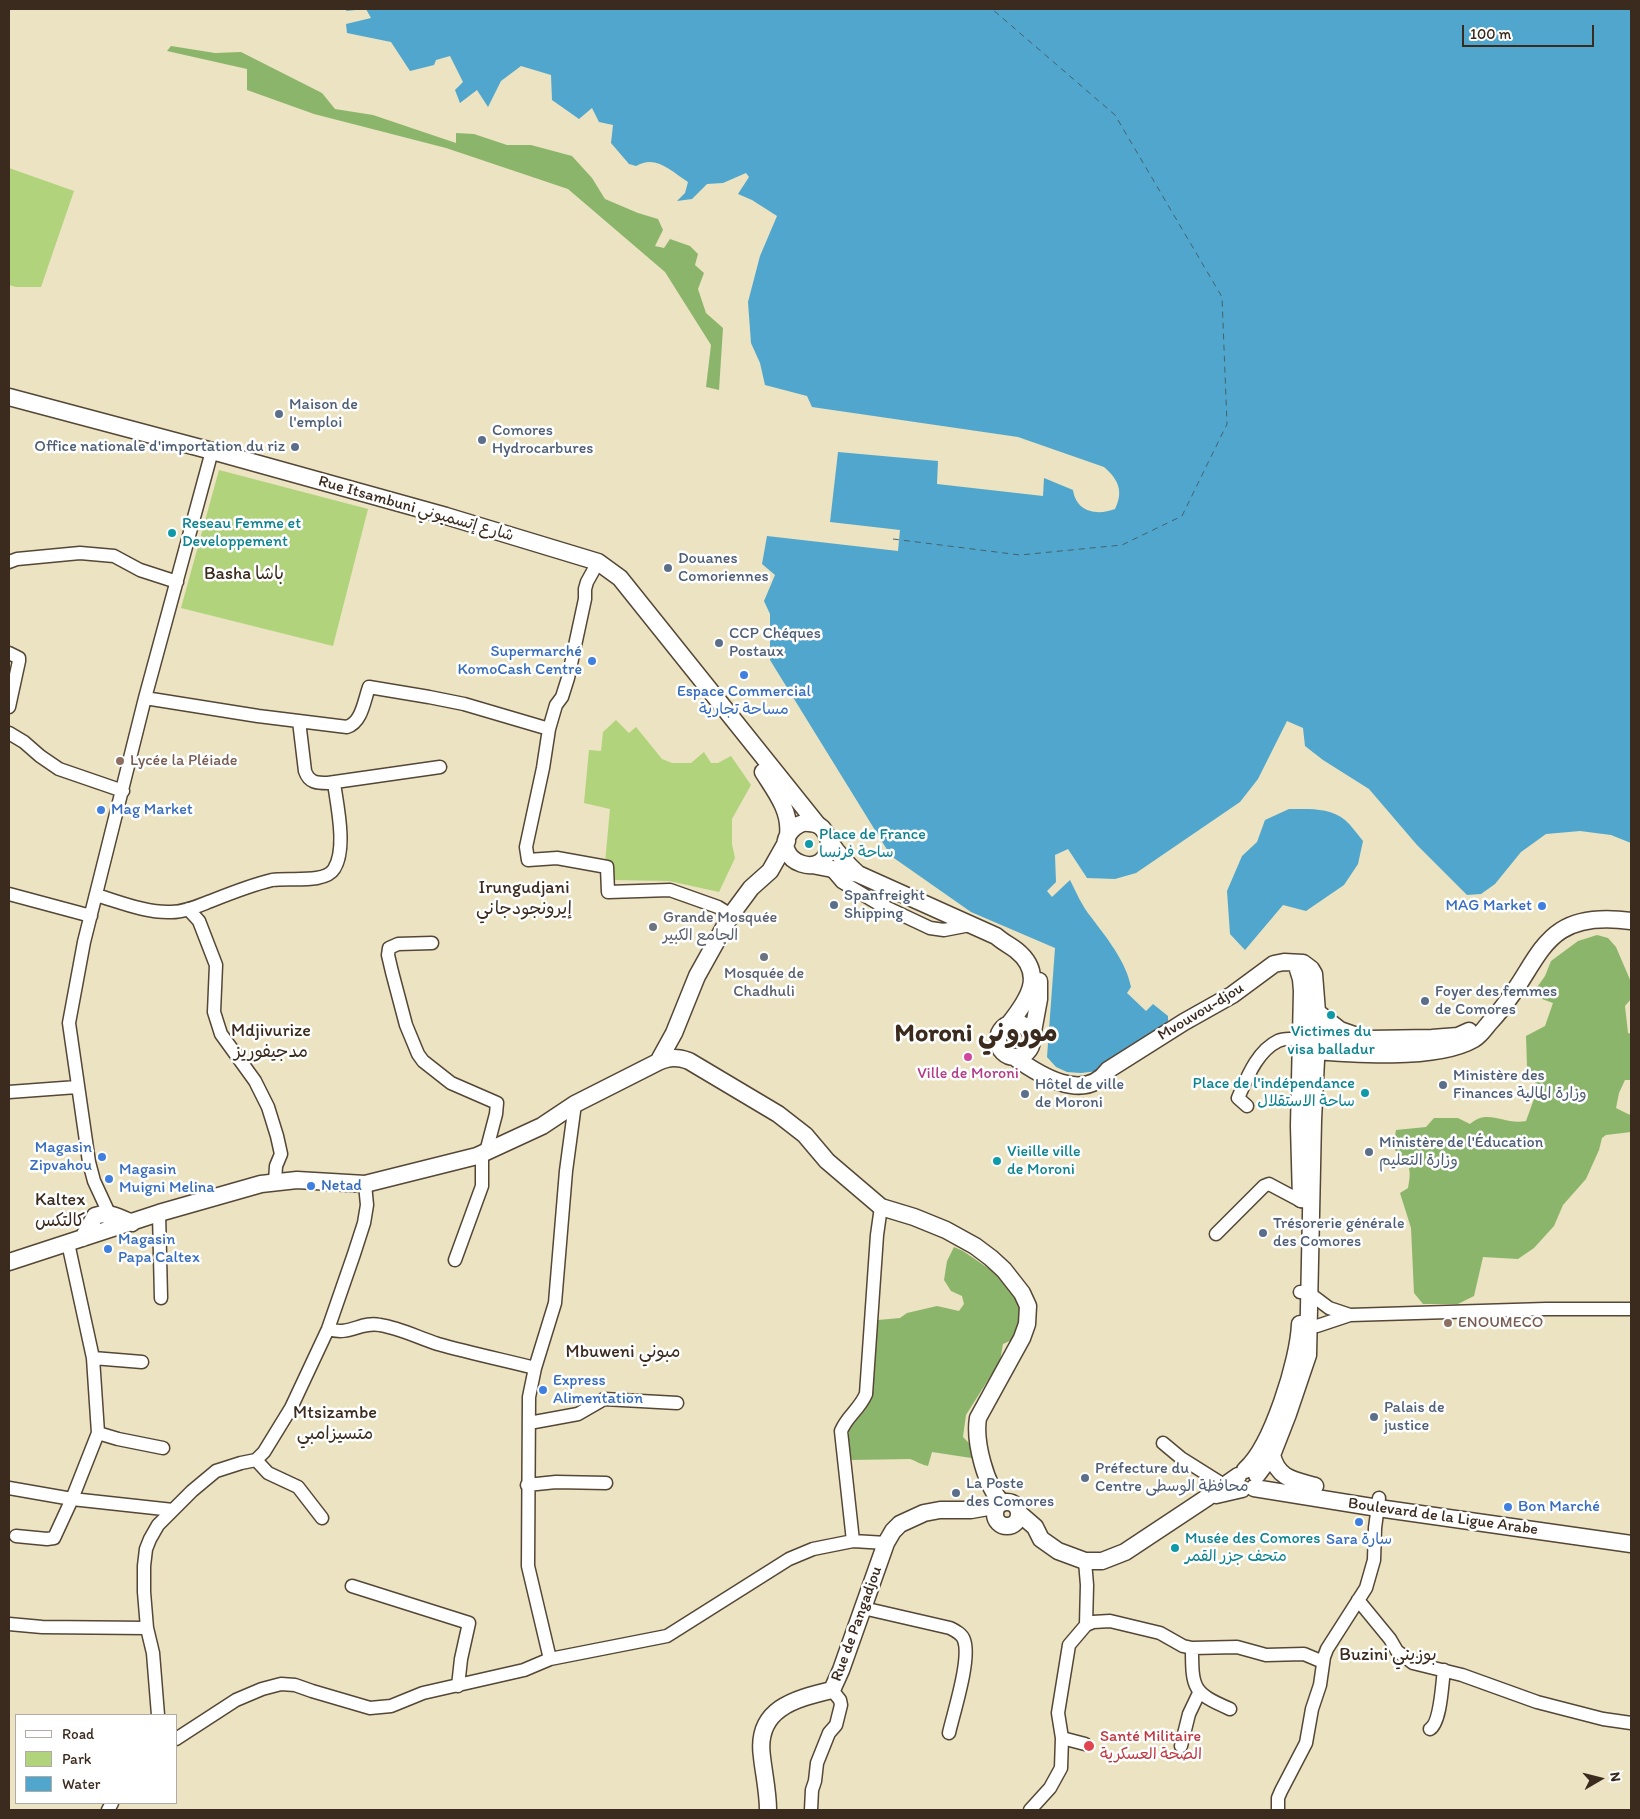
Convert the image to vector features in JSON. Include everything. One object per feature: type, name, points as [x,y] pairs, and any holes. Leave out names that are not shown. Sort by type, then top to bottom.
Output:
[{"type":"main road","name":"Rue Itsambuni شارع إتسمبوني","points":[[9,397],[446,516],[598,562],[620,578],[816,824]]},
{"type":"main road","name":"Rue Itsambuni شارع إتسمبوني","points":[[748,738],[754,757],[784,808],[788,823],[787,838]]},
{"type":"main road","points":[[658,1062],[674,1033],[697,976],[730,915],[751,888],[770,871],[792,829],[804,823],[816,824],[826,834],[843,860],[858,874]]},
{"type":"main road","points":[[787,838],[789,854],[805,864],[858,874],[996,936],[1021,955],[1032,975],[1031,992],[1024,1005],[1009,1024],[1000,1031],[998,1042],[1004,1052],[1014,1057],[1023,1055],[1030,1048],[1039,999],[1038,973],[1033,960],[1023,944],[1007,936],[996,936]]},
{"type":"main road","points":[[770,871],[823,859],[827,853],[829,840]]},
{"type":"main road","points":[[1309,1045],[1376,1054],[1416,1053],[1456,1047],[1480,1036],[1508,1000],[1542,947],[1557,932],[1598,918],[1631,921]]},
{"type":"main road","name":"Mvouvou-djou","points":[[1032,1040],[1037,1061],[1044,1068],[1051,1072],[1077,1079],[1086,1078],[1108,1070],[1184,1022],[1232,995],[1274,964],[1284,962],[1296,963]]},
{"type":"main road","points":[[990,1487],[987,1497],[976,1509],[1011,1521],[1031,1537],[1041,1539],[1058,1551],[1085,1561],[1102,1561],[1119,1555],[1208,1497],[1246,1480],[1272,1455],[1308,1355],[1305,1327],[1306,1202],[1312,1120],[1309,1045],[1301,979],[1296,963],[1307,965],[1314,974],[1317,1012],[1309,1045]]},
{"type":"main road","points":[[1317,1012],[1328,1022],[1349,1034],[1374,1039]]},
{"type":"main road","points":[[1309,1045],[1374,1039],[1458,1036],[1489,1022]]},
{"type":"main road","points":[[1009,1024],[1024,1025],[1030,1032],[1032,1040]]},
{"type":"main road","points":[[674,1033],[681,1058]]},
{"type":"main road","name":"Mvouvou-djou","points":[[1014,1057],[1036,1073],[1066,1084],[1094,1082],[1103,1077],[1108,1070]]},
{"type":"main road","points":[[75,1240],[107,1219],[132,1223],[159,1213],[241,1189],[274,1182],[297,1180],[365,1184],[484,1153],[542,1126],[575,1104],[658,1062],[671,1058],[681,1058],[778,1114],[805,1135],[827,1162],[881,1207],[914,1217],[946,1230],[974,1246],[1004,1270],[1022,1293],[1028,1306],[1027,1324],[1022,1338],[978,1418],[976,1429],[990,1487],[1001,1504],[1012,1503],[1018,1508],[1011,1521]]},
{"type":"main road","points":[[9,1262],[100,1232],[107,1219]]},
{"type":"main road","points":[[1246,1480],[1280,1407],[1305,1327]]},
{"type":"main road","points":[[1272,1455],[1276,1468],[1283,1475],[1315,1486]]},
{"type":"main road","name":"Boulevard de la Ligue Arabe","points":[[1246,1480],[1315,1486],[1378,1503]]},
{"type":"main road","name":"Boulevard de la Ligue Arabe","points":[[1246,1480],[1378,1503],[1584,1533],[1631,1544]]},
{"type":"main road","name":"Rue de Pangadjou","points":[[768,1810],[768,1796],[761,1754],[763,1729],[767,1720],[784,1706],[803,1698],[832,1690],[886,1544],[893,1531],[900,1524],[924,1514],[940,1510],[976,1509],[1001,1504]]},
{"type":"main road","name":"Boulevard de la Ligue Arabe","points":[[1584,1533],[1631,1534]]},
{"type":"street","points":[[107,1219],[89,1162],[69,1023],[78,971],[145,698],[212,451]]},
{"type":"street","points":[[9,549],[13,561],[80,553],[114,556],[140,570],[177,582]]},
{"type":"street","points":[[598,562],[585,589],[586,599],[568,678],[562,697],[556,705],[549,729],[543,768],[526,847],[528,860],[557,858],[607,867],[608,892],[670,890],[718,907],[730,915]]},
{"type":"street","points":[[9,653],[19,658],[9,707]]},
{"type":"street","points":[[145,698],[341,726],[353,725],[358,720],[369,687],[429,696],[464,704],[549,729]]},
{"type":"street","points":[[298,721],[303,762],[307,776],[314,782],[334,782],[440,767]]},
{"type":"street","points":[[9,733],[59,769],[123,791]]},
{"type":"street","points":[[96,895],[151,910],[170,912],[188,909],[242,889],[274,880],[318,878],[329,874],[335,866],[339,848],[339,824],[334,782]]},
{"type":"street","points":[[830,868],[842,882],[879,904],[930,928],[949,929],[970,925]]},
{"type":"street","points":[[9,894],[91,916]]},
{"type":"street","points":[[188,909],[199,920],[216,965],[214,1012],[221,1034],[255,1082],[268,1106],[281,1154],[276,1166],[274,1182]]},
{"type":"street","points":[[432,943],[398,944],[389,948],[388,955],[392,972],[411,1038],[423,1061],[452,1083],[497,1103],[496,1114],[484,1153],[482,1186],[455,1260]]},
{"type":"street","points":[[1247,1106],[1238,1098],[1252,1068],[1266,1050],[1279,1040],[1309,1045]]},
{"type":"street","points":[[9,1092],[77,1088]]},
{"type":"street","points":[[550,1659],[528,1566],[529,1397],[535,1368],[555,1303],[566,1171],[575,1104]]},
{"type":"street","points":[[158,1714],[153,1652],[147,1628],[144,1592],[146,1549],[158,1525],[192,1491],[216,1471],[256,1460],[264,1452],[291,1408],[328,1329],[364,1223],[367,1205],[365,1184]]},
{"type":"street","points":[[1216,1234],[1264,1186],[1269,1184],[1306,1202]]},
{"type":"street","points":[[853,1541],[841,1430],[844,1422],[861,1405],[866,1394],[877,1235],[881,1207]]},
{"type":"street","points":[[159,1213],[161,1298]]},
{"type":"street","points":[[16,1536],[54,1538],[72,1499],[98,1432],[93,1358],[75,1240]]},
{"type":"street","points":[[1305,1292],[1329,1308],[1350,1315]]},
{"type":"street","points":[[1305,1327],[1350,1315],[1631,1309]]},
{"type":"street","points":[[328,1329],[338,1332],[378,1324],[440,1344],[535,1368]]},
{"type":"street","points":[[93,1358],[142,1362]]},
{"type":"street","points":[[528,1423],[578,1414],[604,1399],[677,1403]]},
{"type":"street","points":[[98,1432],[118,1439],[163,1448]]},
{"type":"street","points":[[1163,1443],[1181,1458],[1246,1480]]},
{"type":"street","points":[[256,1460],[268,1473],[298,1487],[322,1518]]},
{"type":"street","points":[[527,1485],[556,1482],[606,1483]]},
{"type":"street","points":[[9,1488],[72,1499],[173,1510]]},
{"type":"street","points":[[1278,1810],[1278,1798],[1306,1743],[1312,1709],[1320,1685],[1323,1662],[1333,1638],[1366,1588],[1372,1566],[1378,1503]]},
{"type":"street","points":[[178,1738],[236,1700],[262,1689],[282,1684],[295,1685],[370,1708],[391,1706],[423,1693],[524,1670],[550,1659],[671,1634],[789,1559],[813,1549],[853,1541],[886,1544]]},
{"type":"street","points":[[1085,1561],[1087,1585],[1086,1625]]},
{"type":"street","points":[[352,1586],[469,1623],[461,1659],[458,1686]]},
{"type":"street","points":[[1358,1600],[1390,1639],[1397,1651],[1413,1663],[1462,1675],[1538,1702],[1603,1719],[1631,1723]]},
{"type":"street","points":[[863,1608],[950,1628],[957,1631],[964,1638],[967,1654],[949,1732]]},
{"type":"street","points":[[1030,1810],[1050,1788],[1061,1768],[1062,1738],[1058,1713],[1070,1644],[1086,1625],[1093,1622],[1119,1623],[1160,1633],[1183,1646],[1192,1648],[1236,1646],[1266,1655],[1304,1654],[1323,1662]]},
{"type":"street","points":[[9,1624],[42,1627],[147,1628]]},
{"type":"street","points":[[1192,1648],[1194,1682],[1200,1693],[1206,1699],[1230,1709]]},
{"type":"street","points":[[1430,1729],[1434,1726],[1437,1718],[1444,1670]]},
{"type":"street","points":[[811,1810],[812,1790],[817,1764],[829,1733],[836,1725],[841,1705],[840,1700],[832,1690]]},
{"type":"street","points":[[1181,1746],[1189,1714],[1200,1693]]},
{"type":"street","points":[[1062,1738],[1085,1744]]},
{"type":"green space","points":[[171,46],[215,53],[241,52],[322,93],[335,109],[373,115],[456,143],[456,133],[474,134],[507,145],[531,145],[572,156],[592,178],[605,199],[658,219],[663,230],[655,246],[664,248],[670,239],[690,246],[698,254],[695,265],[704,273],[698,289],[706,313],[723,328],[719,390],[706,387],[711,345],[665,272],[568,189],[446,148],[314,114],[247,90],[247,69],[167,51]]},
{"type":"green space","points":[[9,168],[74,191],[41,287],[16,287],[9,285]]},
{"type":"green space","points":[[219,470],[368,509],[333,646],[181,608]]},
{"type":"green space","points":[[616,720],[629,733],[636,727],[662,759],[672,763],[691,763],[704,752],[711,763],[718,763],[731,756],[751,785],[732,819],[732,844],[735,858],[719,892],[669,881],[613,880],[614,865],[605,863],[610,809],[584,803],[589,750],[601,751],[603,732]]},
{"type":"green space","points":[[1597,935],[1608,938],[1616,947],[1631,982],[1631,999],[1625,1006],[1628,1033],[1631,1034],[1631,1080],[1625,1080],[1619,1093],[1616,1108],[1631,1115],[1631,1132],[1606,1135],[1602,1138],[1599,1150],[1586,1179],[1563,1205],[1554,1226],[1534,1248],[1518,1259],[1483,1257],[1474,1296],[1458,1304],[1423,1304],[1414,1293],[1411,1228],[1400,1193],[1408,1188],[1410,1171],[1407,1163],[1395,1150],[1396,1130],[1426,1127],[1434,1118],[1458,1118],[1470,1124],[1483,1117],[1518,1122],[1526,1121],[1538,1088],[1527,1066],[1526,1036],[1545,1026],[1553,1003],[1533,993],[1545,976],[1551,961],[1578,941]]},
{"type":"green space","points":[[954,1247],[988,1268],[1001,1272],[1026,1308],[1014,1339],[1003,1344],[1000,1361],[966,1415],[963,1437],[978,1452],[978,1459],[932,1452],[928,1466],[910,1459],[852,1460],[849,1454],[849,1430],[864,1411],[871,1389],[878,1320],[900,1318],[907,1313],[937,1306],[959,1311],[964,1304],[962,1296],[951,1291],[944,1280],[947,1261]]},
{"type":"water","points":[[347,9],[366,9],[346,11]]},
{"type":"water","points":[[366,9],[1631,9],[1631,843],[1611,835],[1580,831],[1546,834],[1521,852],[1495,884],[1481,894],[1467,895],[1417,845],[1369,789],[1323,760],[1305,746],[1303,728],[1287,721],[1258,779],[1240,802],[1136,873],[1115,879],[1087,878],[1068,849],[1055,855],[1056,882],[1047,891],[1052,897],[1070,880],[1079,899],[1115,950],[1125,968],[1131,987],[1127,993],[1146,1011],[1153,1004],[1168,1016],[1168,1021],[1098,1071],[1067,1072],[1056,1067],[1047,1057],[1055,948],[971,912],[891,856],[770,660],[770,614],[764,601],[775,575],[762,564],[767,536],[898,551],[900,530],[830,522],[838,452],[938,461],[937,484],[1043,496],[1044,478],[1073,490],[1078,503],[1083,508],[1095,512],[1115,509],[1118,503],[1119,491],[1113,476],[1104,467],[1018,437],[812,407],[807,396],[765,385],[760,363],[751,343],[748,302],[760,256],[777,216],[752,200],[738,194],[749,177],[746,173],[723,183],[707,184],[692,199],[677,201],[685,193],[688,182],[657,163],[643,163],[636,166],[629,164],[611,143],[613,125],[599,122],[592,108],[579,119],[552,100],[551,75],[521,66],[501,81],[488,107],[477,90],[460,103],[455,90],[463,82],[450,56],[436,60],[434,65],[410,71],[391,42],[347,33],[346,24],[371,18]]},
{"type":"water","points":[[1289,809],[1325,811],[1345,820],[1363,841],[1358,864],[1344,885],[1306,911],[1283,905],[1245,950],[1230,934],[1227,891],[1242,856],[1257,842],[1265,820]]},
{"type":"ferry route","points":[[893,539],[1020,555],[1122,545],[1182,516],[1227,424],[1222,297],[1115,115],[992,9]]},
{"type":"place","name":"Maison de l'emploi","points":[[279,414]]},
{"type":"place","name":"Comores Hydrocarbures","points":[[482,440]]},
{"type":"place","name":"Office nationale d'importation du riz","points":[[295,447]]},
{"type":"place","name":"Reseau Femme et Developpement","points":[[172,533]]},
{"type":"place","name":"Douanes Comoriennes","points":[[668,568]]},
{"type":"place","name":"CCP Chéques Postaux","points":[[719,643]]},
{"type":"place","name":"Supermarché KomoCash Centre","points":[[592,661]]},
{"type":"place","name":"Espace Commercial مساحة تجارية","points":[[744,675]]},
{"type":"place","name":"Lycée la Pléiade","points":[[120,761]]},
{"type":"place","name":"Mag Market","points":[[101,810]]},
{"type":"place","name":"Place de France ساحة فرنسا","points":[[809,844]]},
{"type":"place","name":"Spanfreight Shipping","points":[[834,905]]},
{"type":"place","name":"MAG Market","points":[[1542,906]]},
{"type":"place","name":"Grande Mosquée الجامع الكبير","points":[[653,927]]},
{"type":"place","name":"Mosquée de Chadhuli","points":[[764,957]]},
{"type":"place","name":"Foyer des femmes de Comores","points":[[1425,1001]]},
{"type":"place","name":"Victimes du visa balladur","points":[[1331,1015]]},
{"type":"place","name":"Ville de Moroni","points":[[968,1057]]},
{"type":"place","name":"Ministère des Finances وزارة المالية","points":[[1443,1085]]},
{"type":"place","name":"Place de l'indépendance ساحة الاستقلال","points":[[1365,1093]]},
{"type":"place","name":"Hôtel de ville de Moroni","points":[[1025,1094]]},
{"type":"place","name":"Ministère de l'Éducation وزارة التعليم","points":[[1369,1152]]},
{"type":"place","name":"Magasin Zipvahou","points":[[102,1157]]},
{"type":"place","name":"Vieille ville de Moroni","points":[[997,1161]]},
{"type":"place","name":"Magasin Muigni Melina","points":[[109,1179]]},
{"type":"place","name":"Netad","points":[[311,1186]]},
{"type":"place","name":"Trésorerie générale des Comores","points":[[1263,1233]]},
{"type":"place","name":"Magasin Papa Caltex","points":[[108,1249]]},
{"type":"place","name":"ENOUMECO","points":[[1448,1323]]},
{"type":"place","name":"Express Alimentation","points":[[543,1390]]},
{"type":"place","name":"Palais de justice","points":[[1374,1417]]},
{"type":"place","name":"Préfecture du Centre محافظة الوسطى","points":[[1085,1478]]},
{"type":"place","name":"La Poste des Comores","points":[[956,1493]]},
{"type":"place","name":"Bon Marché","points":[[1508,1507]]},
{"type":"place","name":"Sara سارة","points":[[1359,1522]]},
{"type":"place","name":"Musée des Comores متحف جزر القمر","points":[[1175,1548]]},
{"type":"place","name":"Santé Militaire الصحة العسكرية","points":[[1089,1746]]},
{"type":"district","name":"Basha باشا","points":[[244,574]]},
{"type":"district","name":"Irungudjani إيرونجودجاني","points":[[524,898]]},
{"type":"district","name":"Moroni موروني","points":[[976,1034]]},
{"type":"district","name":"Mdjivurize مدجيفوريز","points":[[271,1041]]},
{"type":"district","name":"Kaltex كالتكس","points":[[60,1210]]},
{"type":"district","name":"Mbuweni مبوني","points":[[623,1352]]},
{"type":"district","name":"Mtsizambe متسيزامبي","points":[[335,1424]]},
{"type":"district","name":"Buzini بوزيني","points":[[1388,1655]]}]
